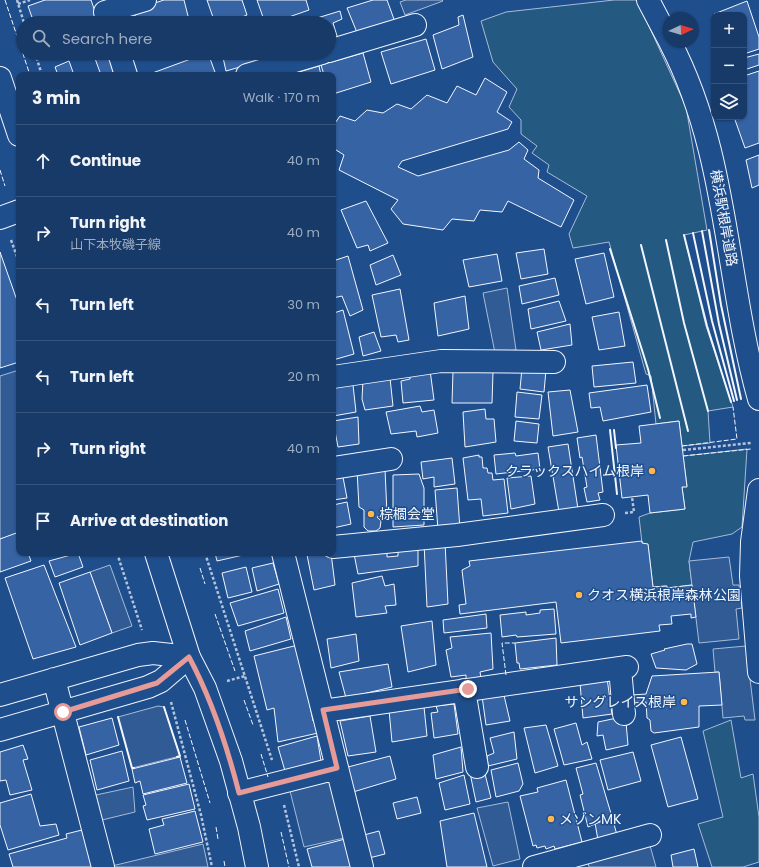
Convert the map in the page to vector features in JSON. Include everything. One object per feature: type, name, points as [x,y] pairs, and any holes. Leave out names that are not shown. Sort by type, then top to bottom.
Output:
[{"type":"main road","points":[[105,12],[145,0]]},
{"type":"main road","name":"横浜駅根岸道路","points":[[648,0],[663,28]]},
{"type":"main road","points":[[336,49],[415,25]]},
{"type":"main road","name":"横浜駅根岸道路","points":[[673,48],[703,120],[719,183],[738,298],[759,399]]},
{"type":"main road","points":[[121,60],[125,72]]},
{"type":"main road","points":[[257,72],[298,60]]},
{"type":"main road","points":[[0,78],[16,126]]},
{"type":"main road","points":[[5,226],[16,214]]},
{"type":"main road","points":[[336,377],[442,361],[554,362]]},
{"type":"main road","points":[[336,468],[391,459]]},
{"type":"main road","points":[[759,490],[752,542],[751,576],[759,672]]},
{"type":"main road","points":[[336,547],[458,535],[603,516]]},
{"type":"main road","points":[[157,556],[189,657],[205,688],[231,761],[257,867]]},
{"type":"main road","points":[[285,556],[362,867]]},
{"type":"main road","points":[[0,695],[138,655],[153,653],[189,657]]},
{"type":"main road","points":[[0,730],[157,683],[189,657]]},
{"type":"main road","points":[[323,710],[624,668],[624,714]]},
{"type":"main road","points":[[54,679],[103,867]]},
{"type":"main road","points":[[464,690],[477,767]]},
{"type":"main road","points":[[239,793],[337,768]]},
{"type":"main road","points":[[534,867],[650,835]]},
{"type":"path","points":[[17,0],[22,16]]},
{"type":"path","points":[[18,4],[30,0]]},
{"type":"path","points":[[37,60],[41,72]]},
{"type":"path","points":[[5,226],[16,254]]},
{"type":"path","points":[[682,450],[751,443]]},
{"type":"path","points":[[630,513],[634,512],[632,497]]},
{"type":"path","points":[[118,556],[142,626],[141,634]]},
{"type":"path","points":[[206,556],[279,782],[299,867]]},
{"type":"path","points":[[167,699],[171,701],[174,710],[201,815],[212,867]]},
{"type":"shaded area","points":[[406,0],[443,1],[405,15],[400,2]]},
{"type":"shaded area","points":[[614,0],[637,0],[686,107],[707,230],[684,235],[706,326],[733,407],[708,411],[710,443],[682,446],[679,421],[656,424],[651,376],[646,374],[609,242],[573,248],[569,234],[587,196],[547,172],[549,165],[532,153],[537,146],[521,134],[521,120],[509,107],[517,89],[493,62],[481,21],[506,12]]},
{"type":"shaded area","points":[[507,288],[516,350],[495,353],[483,293]]},
{"type":"shaded area","points":[[16,371],[16,534],[0,539],[0,376]]},
{"type":"shaded area","points":[[747,449],[742,527],[732,534],[693,542],[689,561],[692,585],[667,588],[666,586],[653,587],[648,545],[642,543],[639,517],[650,513],[685,509],[682,487],[687,486],[683,456]]},
{"type":"shaded area","points":[[729,557],[733,585],[739,585],[742,608],[736,609],[739,639],[699,643],[689,561]]},
{"type":"shaded area","points":[[110,565],[132,626],[112,633],[90,572]]},
{"type":"shaded area","points":[[746,646],[755,720],[745,720],[744,716],[723,718],[719,672],[715,672],[713,649]]},
{"type":"shaded area","points":[[158,706],[164,707],[180,756],[132,768],[118,717]]},
{"type":"shaded area","points":[[731,720],[741,778],[753,774],[759,817],[759,862],[743,867],[712,867],[698,824],[723,817],[703,731]]},
{"type":"shaded area","points":[[329,773],[344,838],[304,847],[288,783]]},
{"type":"shaded area","points":[[133,787],[135,812],[102,820],[96,795]]},
{"type":"shaded area","points":[[508,802],[520,859],[493,866],[477,808]]},
{"type":"shaded area","points":[[649,842],[656,867],[589,867],[587,858]]},
{"type":"shaded area","points":[[203,844],[208,867],[112,867],[112,866]]},
{"type":"building","points":[[45,0],[91,0],[97,16],[32,16],[28,6]]},
{"type":"building","points":[[164,0],[184,0],[188,16],[135,16],[133,10]]},
{"type":"building","points":[[207,0],[242,0],[247,15],[244,16],[213,16]]},
{"type":"building","points":[[257,0],[306,0],[309,10],[292,16],[263,16]]},
{"type":"building","points":[[373,0],[387,0],[395,22],[358,35],[347,8]]},
{"type":"building","points":[[747,1],[759,37],[759,49],[747,53],[747,12],[719,12]]},
{"type":"building","points":[[340,11],[342,19],[336,22],[336,16],[324,16]]},
{"type":"building","points":[[463,15],[473,57],[442,69],[433,35],[459,25],[458,17]]},
{"type":"building","points":[[426,39],[435,70],[391,84],[381,52]]},
{"type":"building","points":[[363,53],[371,82],[336,93],[336,72],[323,72],[321,65]]},
{"type":"building","points":[[759,54],[759,65],[747,69],[747,57]]},
{"type":"building","points":[[96,60],[110,60],[113,72],[100,72]]},
{"type":"building","points":[[188,60],[211,60],[215,72],[155,72]]},
{"type":"building","points":[[224,60],[261,60],[261,61],[226,71]]},
{"type":"building","points":[[69,61],[73,72],[57,72],[55,67]]},
{"type":"building","points":[[319,66],[320,72],[299,72]]},
{"type":"building","points":[[759,71],[759,143],[745,148],[735,120],[747,120],[747,75]]},
{"type":"building","points":[[485,78],[507,92],[497,112],[512,122],[508,129],[402,161],[398,167],[418,176],[509,150],[519,142],[528,150],[524,159],[539,170],[538,178],[574,200],[561,227],[508,201],[502,212],[480,210],[474,221],[452,219],[443,230],[403,224],[391,209],[398,200],[339,170],[344,155],[336,150],[336,122],[340,116],[355,121],[367,110],[383,113],[397,104],[411,109],[427,95],[447,103],[457,86],[476,95]]},
{"type":"building","points":[[759,155],[759,185],[752,188],[746,160]]},
{"type":"building","points":[[366,201],[388,243],[370,251],[368,245],[357,248],[341,210]]},
{"type":"building","points":[[544,249],[548,274],[521,279],[516,253]]},
{"type":"building","points":[[0,252],[16,297],[16,363],[0,368]]},
{"type":"building","points":[[604,253],[614,297],[586,304],[575,259]]},
{"type":"building","points":[[497,254],[502,281],[469,287],[463,260]]},
{"type":"building","points":[[393,255],[401,275],[376,285],[370,265]]},
{"type":"building","points":[[348,256],[363,310],[350,316],[342,296],[336,297],[336,260]]},
{"type":"building","points":[[555,278],[559,295],[522,304],[519,286]]},
{"type":"building","points":[[400,289],[409,340],[398,342],[396,335],[381,337],[372,295]]},
{"type":"building","points":[[465,296],[469,329],[438,336],[434,303]]},
{"type":"building","points":[[559,301],[566,321],[531,329],[528,309]]},
{"type":"building","points":[[343,310],[354,354],[336,359],[336,312]]},
{"type":"building","points":[[619,312],[625,346],[599,350],[592,317]]},
{"type":"building","points":[[570,324],[572,345],[541,350],[537,332]]},
{"type":"building","points":[[374,332],[381,351],[363,356],[359,337]]},
{"type":"building","points":[[633,362],[636,383],[594,387],[592,366]]},
{"type":"building","points":[[522,368],[546,370],[544,392],[520,389]]},
{"type":"building","points":[[430,370],[434,400],[403,403],[401,381],[410,379],[410,372]]},
{"type":"building","points":[[453,371],[493,372],[492,403],[452,403]]},
{"type":"building","points":[[390,378],[393,406],[365,410],[362,399],[363,380]]},
{"type":"building","points":[[353,385],[356,412],[336,415],[336,387]]},
{"type":"building","points":[[647,385],[651,412],[603,421],[600,407],[591,408],[589,393]]},
{"type":"building","points":[[570,390],[578,432],[553,436],[548,392]]},
{"type":"building","points":[[517,392],[542,395],[539,419],[515,417]]},
{"type":"building","points":[[420,406],[422,412],[434,410],[438,433],[417,437],[416,431],[391,434],[386,412]]},
{"type":"building","points":[[485,409],[486,419],[494,419],[496,442],[465,447],[463,412]]},
{"type":"building","points":[[358,417],[359,444],[338,447],[336,437],[336,421]]},
{"type":"building","points":[[516,421],[539,424],[537,443],[514,441]]},
{"type":"building","name":"クラックスハイム根岸","points":[[679,421],[687,487],[682,487],[685,509],[650,513],[648,495],[622,498],[616,445],[641,443],[639,426]]},
{"type":"building","points":[[596,435],[603,492],[598,493],[600,500],[587,502],[584,488],[587,487],[577,438]]},
{"type":"building","points":[[568,444],[578,509],[559,512],[548,447]]},
{"type":"building","points":[[515,453],[516,456],[538,453],[540,469],[496,474],[494,455]]},
{"type":"building","points":[[479,455],[479,457],[482,457],[483,468],[487,468],[488,473],[492,473],[493,480],[504,479],[508,513],[483,516],[481,499],[468,500],[463,458]]},
{"type":"building","points":[[452,458],[455,484],[434,487],[434,477],[423,479],[421,462]]},
{"type":"building","points":[[385,469],[387,514],[377,517],[381,521],[380,528],[376,531],[368,531],[364,527],[364,510],[359,507],[357,470]]},
{"type":"building","points":[[342,472],[347,498],[336,500],[336,473]]},
{"type":"building","points":[[419,474],[424,488],[424,525],[393,527],[393,475]]},
{"type":"building","points":[[531,476],[535,504],[511,509],[507,478]]},
{"type":"building","points":[[457,488],[460,529],[438,530],[435,490]]},
{"type":"building","points":[[347,502],[351,524],[336,527],[336,504]]},
{"type":"building","points":[[16,533],[16,556],[29,556],[31,561],[0,572],[0,539]]},
{"type":"building","name":"クオス横浜根岸森林公園","points":[[642,541],[642,543],[648,544],[653,587],[667,586],[667,588],[692,585],[696,617],[691,618],[691,614],[671,616],[672,624],[659,625],[660,631],[561,643],[556,602],[460,614],[459,605],[466,604],[462,570],[470,566],[469,561]]},
{"type":"building","points":[[445,542],[448,604],[427,607],[424,543]]},
{"type":"building","points":[[418,545],[418,566],[358,574],[353,549],[387,546],[387,557],[398,556],[398,546]]},
{"type":"building","points":[[67,556],[79,556],[83,567],[55,577],[49,561]]},
{"type":"building","points":[[216,556],[239,556],[217,561]]},
{"type":"building","points":[[307,556],[331,556],[335,585],[314,590]]},
{"type":"building","points":[[273,563],[279,584],[257,591],[252,568]]},
{"type":"building","points":[[44,565],[76,647],[33,659],[5,578]]},
{"type":"building","points":[[246,567],[252,592],[228,598],[222,573]]},
{"type":"building","points":[[90,572],[112,633],[80,645],[59,583]]},
{"type":"building","points":[[382,576],[385,586],[394,584],[396,605],[385,606],[387,613],[356,617],[352,583]]},
{"type":"building","points":[[278,589],[284,613],[238,626],[230,603]]},
{"type":"building","points":[[554,609],[556,634],[517,637],[516,635],[502,637],[500,615],[526,612],[526,615],[540,613],[540,610]]},
{"type":"building","points":[[486,614],[487,628],[444,633],[443,620]]},
{"type":"building","points":[[286,617],[291,639],[250,651],[245,631]]},
{"type":"building","points":[[432,621],[436,665],[408,672],[401,626]]},
{"type":"building","points":[[491,633],[493,669],[480,672],[481,678],[466,679],[466,675],[451,677],[446,650],[452,648],[450,637]]},
{"type":"building","points":[[356,634],[359,661],[331,668],[327,639]]},
{"type":"building","points":[[556,638],[557,665],[520,669],[519,663],[517,663],[515,643]]},
{"type":"building","points":[[692,644],[697,664],[686,670],[656,668],[651,654],[665,650],[664,649]]},
{"type":"building","points":[[298,645],[313,721],[315,720],[318,733],[278,742],[274,708],[267,710],[254,656]]},
{"type":"building","points":[[388,664],[392,687],[346,698],[339,672]]},
{"type":"building","name":"サングレイス根岸","points":[[719,672],[722,705],[699,706],[699,727],[654,733],[651,731],[650,720],[647,718],[646,702],[632,703],[632,695],[646,694],[652,676]]},
{"type":"building","points":[[607,678],[612,714],[583,718],[580,683]]},
{"type":"building","points":[[503,691],[510,721],[486,725],[482,696]]},
{"type":"building","points":[[454,704],[458,734],[434,738],[431,713],[438,712],[436,706]]},
{"type":"building","points":[[424,707],[427,736],[392,742],[389,710]]},
{"type":"building","points":[[370,716],[376,752],[348,756],[340,721]]},
{"type":"building","points":[[112,718],[119,745],[86,755],[79,727]]},
{"type":"building","points":[[617,718],[618,724],[626,722],[628,745],[606,750],[603,735],[597,736],[598,722]]},
{"type":"building","points":[[576,723],[582,745],[587,742],[592,759],[564,765],[554,729]]},
{"type":"building","points":[[546,725],[558,766],[535,773],[524,728]]},
{"type":"building","points":[[514,732],[517,759],[488,766],[487,756],[494,753],[490,738]]},
{"type":"building","points":[[317,736],[321,761],[285,771],[278,747]]},
{"type":"building","points":[[681,737],[698,799],[668,807],[651,745]]},
{"type":"building","points":[[23,745],[28,759],[23,760],[32,790],[10,795],[6,780],[0,781],[0,752]]},
{"type":"building","points":[[461,747],[463,772],[436,779],[433,755]]},
{"type":"building","points":[[122,751],[129,781],[97,790],[90,760]]},
{"type":"building","points":[[633,752],[641,781],[608,790],[600,760]]},
{"type":"building","points":[[390,756],[396,779],[353,792],[348,767]]},
{"type":"building","points":[[180,757],[187,783],[143,794],[140,781],[135,783],[132,769]]},
{"type":"building","points":[[518,763],[523,784],[519,791],[496,797],[491,770]]},
{"type":"building","points":[[596,763],[612,817],[588,827],[580,795],[583,794],[576,768]]},
{"type":"building","points":[[484,770],[491,798],[476,802],[470,773]]},
{"type":"building","points":[[464,775],[470,804],[445,810],[439,783]]},
{"type":"building","name":"メゾンMK","points":[[566,780],[582,842],[555,849],[554,846],[546,849],[545,846],[537,848],[536,845],[533,846],[520,796],[538,792],[537,788]]},
{"type":"building","points":[[189,784],[195,809],[147,820],[143,806],[146,805],[143,795]]},
{"type":"building","points":[[31,794],[40,826],[56,824],[59,835],[8,850],[0,825],[0,803]]},
{"type":"building","points":[[417,797],[421,813],[397,819],[393,803]]},
{"type":"building","points":[[195,811],[203,842],[155,854],[149,829],[164,825],[162,819]]},
{"type":"building","points":[[474,813],[487,867],[447,867],[440,821]]},
{"type":"building","points":[[612,817],[617,835],[598,840],[595,823]]},
{"type":"building","points":[[82,830],[92,867],[13,867],[9,854],[67,838],[66,834]]},
{"type":"building","points":[[379,831],[385,854],[365,859],[360,836]]},
{"type":"building","points":[[345,839],[352,867],[312,867],[307,849]]},
{"type":"building","points":[[694,849],[698,867],[673,867],[671,855]]},
{"type":"fence","points":[[5,0],[16,33]]},
{"type":"fence","points":[[25,60],[29,72]]},
{"type":"fence","points":[[0,170],[5,186]]},
{"type":"fence","points":[[682,446],[737,439],[733,407]]},
{"type":"fence","points":[[683,456],[751,449]]},
{"type":"fence","points":[[200,568],[205,584]]},
{"type":"fence","points":[[215,614],[235,671]]},
{"type":"fence","points":[[506,675],[502,643],[515,643]]},
{"type":"fence","points":[[244,700],[253,725]]},
{"type":"fence","points":[[185,720],[210,803]]},
{"type":"fence","points":[[261,754],[268,777]]},
{"type":"fence","points":[[216,827],[218,839]]},
{"type":"fence","points":[[281,832],[289,867]]},
{"type":"fence","points":[[224,861],[225,867]]},
{"type":"wall","points":[[709,230],[721,305],[741,399]]},
{"type":"wall","points":[[702,231],[719,324],[737,400]]},
{"type":"wall","points":[[693,233],[712,321],[734,401]]},
{"type":"wall","points":[[684,235],[707,326],[731,402]]},
{"type":"wall","points":[[666,240],[684,323],[708,411]]},
{"type":"wall","points":[[641,245],[688,431]]},
{"type":"wall","points":[[610,249],[648,369],[660,418]]},
{"type":"wall","points":[[610,430],[617,494]]},
{"type":"wall","points":[[614,430],[616,448]]},
{"type":"wall","points":[[164,707],[180,756],[177,757]]},
{"type":"wall","points":[[118,717],[132,768],[134,768]]},
{"type":"place","name":"クラックスハイム根岸","points":[[652,471]]},
{"type":"place","name":"棕櫚会堂","points":[[371,514]]},
{"type":"place","name":"クオス横浜根岸森林公園","points":[[579,595]]},
{"type":"place","name":"サングレイス根岸","points":[[684,702]]},
{"type":"place","name":"メゾンMK","points":[[551,819]]},
{"type":"route","points":[[63,712],[148,687],[161,681],[189,657],[205,688],[231,761],[239,793],[337,768],[323,710],[468,689]]}]
